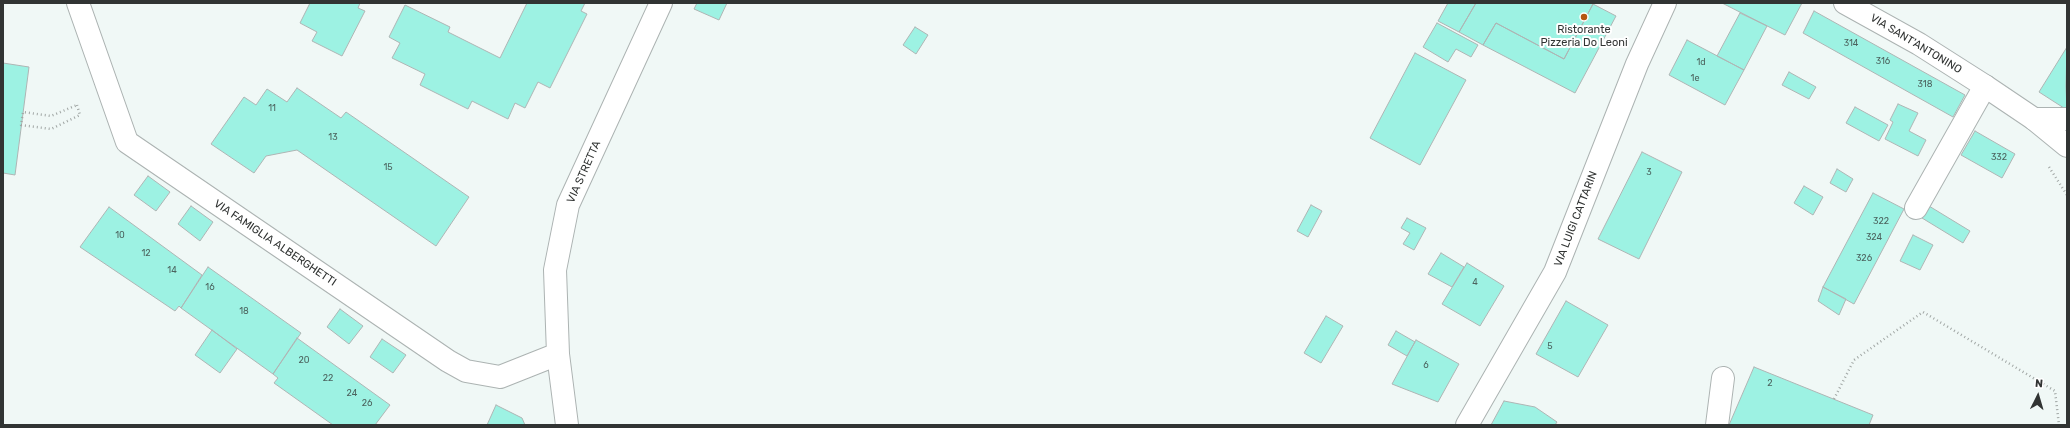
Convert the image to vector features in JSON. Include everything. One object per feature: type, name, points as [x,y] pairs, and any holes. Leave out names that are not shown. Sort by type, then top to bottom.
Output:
[{"type":"street","name":"VIA FAMIGLIA ALBERGHETTI","points":[[78,3],[127,142],[466,372],[500,377],[558,354]]},
{"type":"street","name":"VIA STRETTA","points":[[566,425],[558,354],[554,270],[568,205],[661,3]]},
{"type":"street","name":"VIA LUIGI CATTARIN","points":[[1467,425],[1555,272],[1637,64],[1665,3]]},
{"type":"street","name":"VIA SANT'ANTONINO","points":[[1845,3],[1919,44],[1985,86],[2034,119],[2067,146]]},
{"type":"street","points":[[1916,208],[1985,86]]},
{"type":"street","points":[[2034,119],[2067,119]]},
{"type":"street","points":[[1717,425],[1723,378]]},
{"type":"path","points":[[77,105],[80,115],[51,129],[21,125],[23,112],[51,116],[77,105]]},
{"type":"path","points":[[1834,399],[1854,360],[1923,312],[2055,391],[2059,425]]},
{"type":"building","points":[[310,3],[360,3],[358,8],[365,11],[342,56],[312,41],[317,32],[300,23]]},
{"type":"building","points":[[527,3],[585,3],[581,11],[587,14],[550,88],[538,82],[525,108],[515,103],[508,119],[472,101],[468,109],[420,85],[425,74],[392,58],[400,43],[389,37],[405,5],[450,27],[448,32],[500,58]]},
{"type":"building","points":[[697,3],[727,3],[719,20],[694,9]]},
{"type":"building","points":[[1448,3],[1476,3],[1459,32],[1438,21]]},
{"type":"building","points":[[1476,3],[1593,4],[1564,59],[1496,23],[1483,45],[1459,32]]},
{"type":"building","points":[[1722,3],[1802,3],[1785,35]]},
{"type":"building","points":[[1593,4],[1616,16],[1575,93],[1483,45],[1496,23],[1564,59]]},
{"type":"building","points":[[1814,11],[1965,95],[1953,117],[1803,33]]},
{"type":"building","points":[[1740,13],[1767,26],[1744,70],[1717,56]]},
{"type":"building","points":[[1437,23],[1478,45],[1471,57],[1456,49],[1448,62],[1423,47]]},
{"type":"building","points":[[915,27],[928,35],[916,54],[903,45]]},
{"type":"building","points":[[1687,40],[1744,70],[1725,105],[1669,75]]},
{"type":"building","points":[[2067,47],[2066,86],[2067,110],[2039,92]]},
{"type":"building","points":[[1415,53],[1466,80],[1420,165],[1370,138]]},
{"type":"building","points":[[3,63],[29,67],[15,175],[3,173]]},
{"type":"building","points":[[1789,72],[1816,87],[1809,99],[1782,85]]},
{"type":"building","points":[[297,88],[341,118],[346,112],[469,197],[436,246],[297,150],[266,156],[254,173],[211,144],[244,97],[256,105],[267,89],[287,102]]},
{"type":"building","points":[[1898,104],[1918,113],[1909,131],[1926,140],[1918,156],[1885,139],[1893,122],[1890,120]]},
{"type":"building","points":[[1855,107],[1888,125],[1879,141],[1846,123]]},
{"type":"building","points":[[1975,131],[2015,154],[2002,178],[1961,155]]},
{"type":"building","points":[[1642,152],[1682,172],[1639,259],[1598,239]]},
{"type":"building","points":[[1837,169],[1853,179],[1846,192],[1830,183]]},
{"type":"building","points":[[148,176],[170,192],[156,211],[134,195]]},
{"type":"building","points":[[1804,186],[1823,197],[1813,215],[1794,203]]},
{"type":"building","points":[[1873,193],[1904,209],[1854,304],[1823,287]]},
{"type":"building","points":[[1311,205],[1322,211],[1308,237],[1297,231]]},
{"type":"building","points":[[191,206],[213,222],[200,241],[178,224]]},
{"type":"building","points":[[1929,206],[1970,231],[1963,243],[1922,218]]},
{"type":"building","points":[[109,207],[202,275],[181,308],[179,306],[175,311],[80,247]]},
{"type":"building","points":[[1407,218],[1426,228],[1414,250],[1403,244],[1410,233],[1401,228]]},
{"type":"building","points":[[1913,235],[1933,245],[1920,270],[1900,261]]},
{"type":"building","points":[[1441,253],[1464,267],[1452,287],[1428,274]]},
{"type":"building","points":[[1467,263],[1504,286],[1480,326],[1442,304]]},
{"type":"building","points":[[208,267],[301,333],[273,374],[181,308]]},
{"type":"building","points":[[1823,287],[1846,299],[1839,315],[1818,301]]},
{"type":"building","points":[[1566,301],[1608,325],[1578,377],[1536,354]]},
{"type":"building","points":[[340,309],[363,326],[349,344],[327,327]]},
{"type":"building","points":[[1326,316],[1343,326],[1321,363],[1304,353]]},
{"type":"building","points":[[212,330],[237,349],[220,373],[195,355]]},
{"type":"building","points":[[1396,331],[1415,342],[1407,356],[1388,345]]},
{"type":"building","points":[[297,338],[390,405],[375,425],[333,425],[274,383],[278,378],[273,374]]},
{"type":"building","points":[[382,339],[406,355],[393,373],[370,357]]},
{"type":"building","points":[[1416,340],[1459,364],[1438,402],[1392,384]]},
{"type":"building","points":[[1754,367],[1873,415],[1869,425],[1729,425]]},
{"type":"building","points":[[1504,401],[1535,407],[1557,422],[1555,425],[1491,425]]},
{"type":"building","points":[[496,405],[522,418],[525,425],[487,425]]},
{"type":"place","name":"Ristorante Pizzeria Do Leoni","points":[[1584,17]]}]
